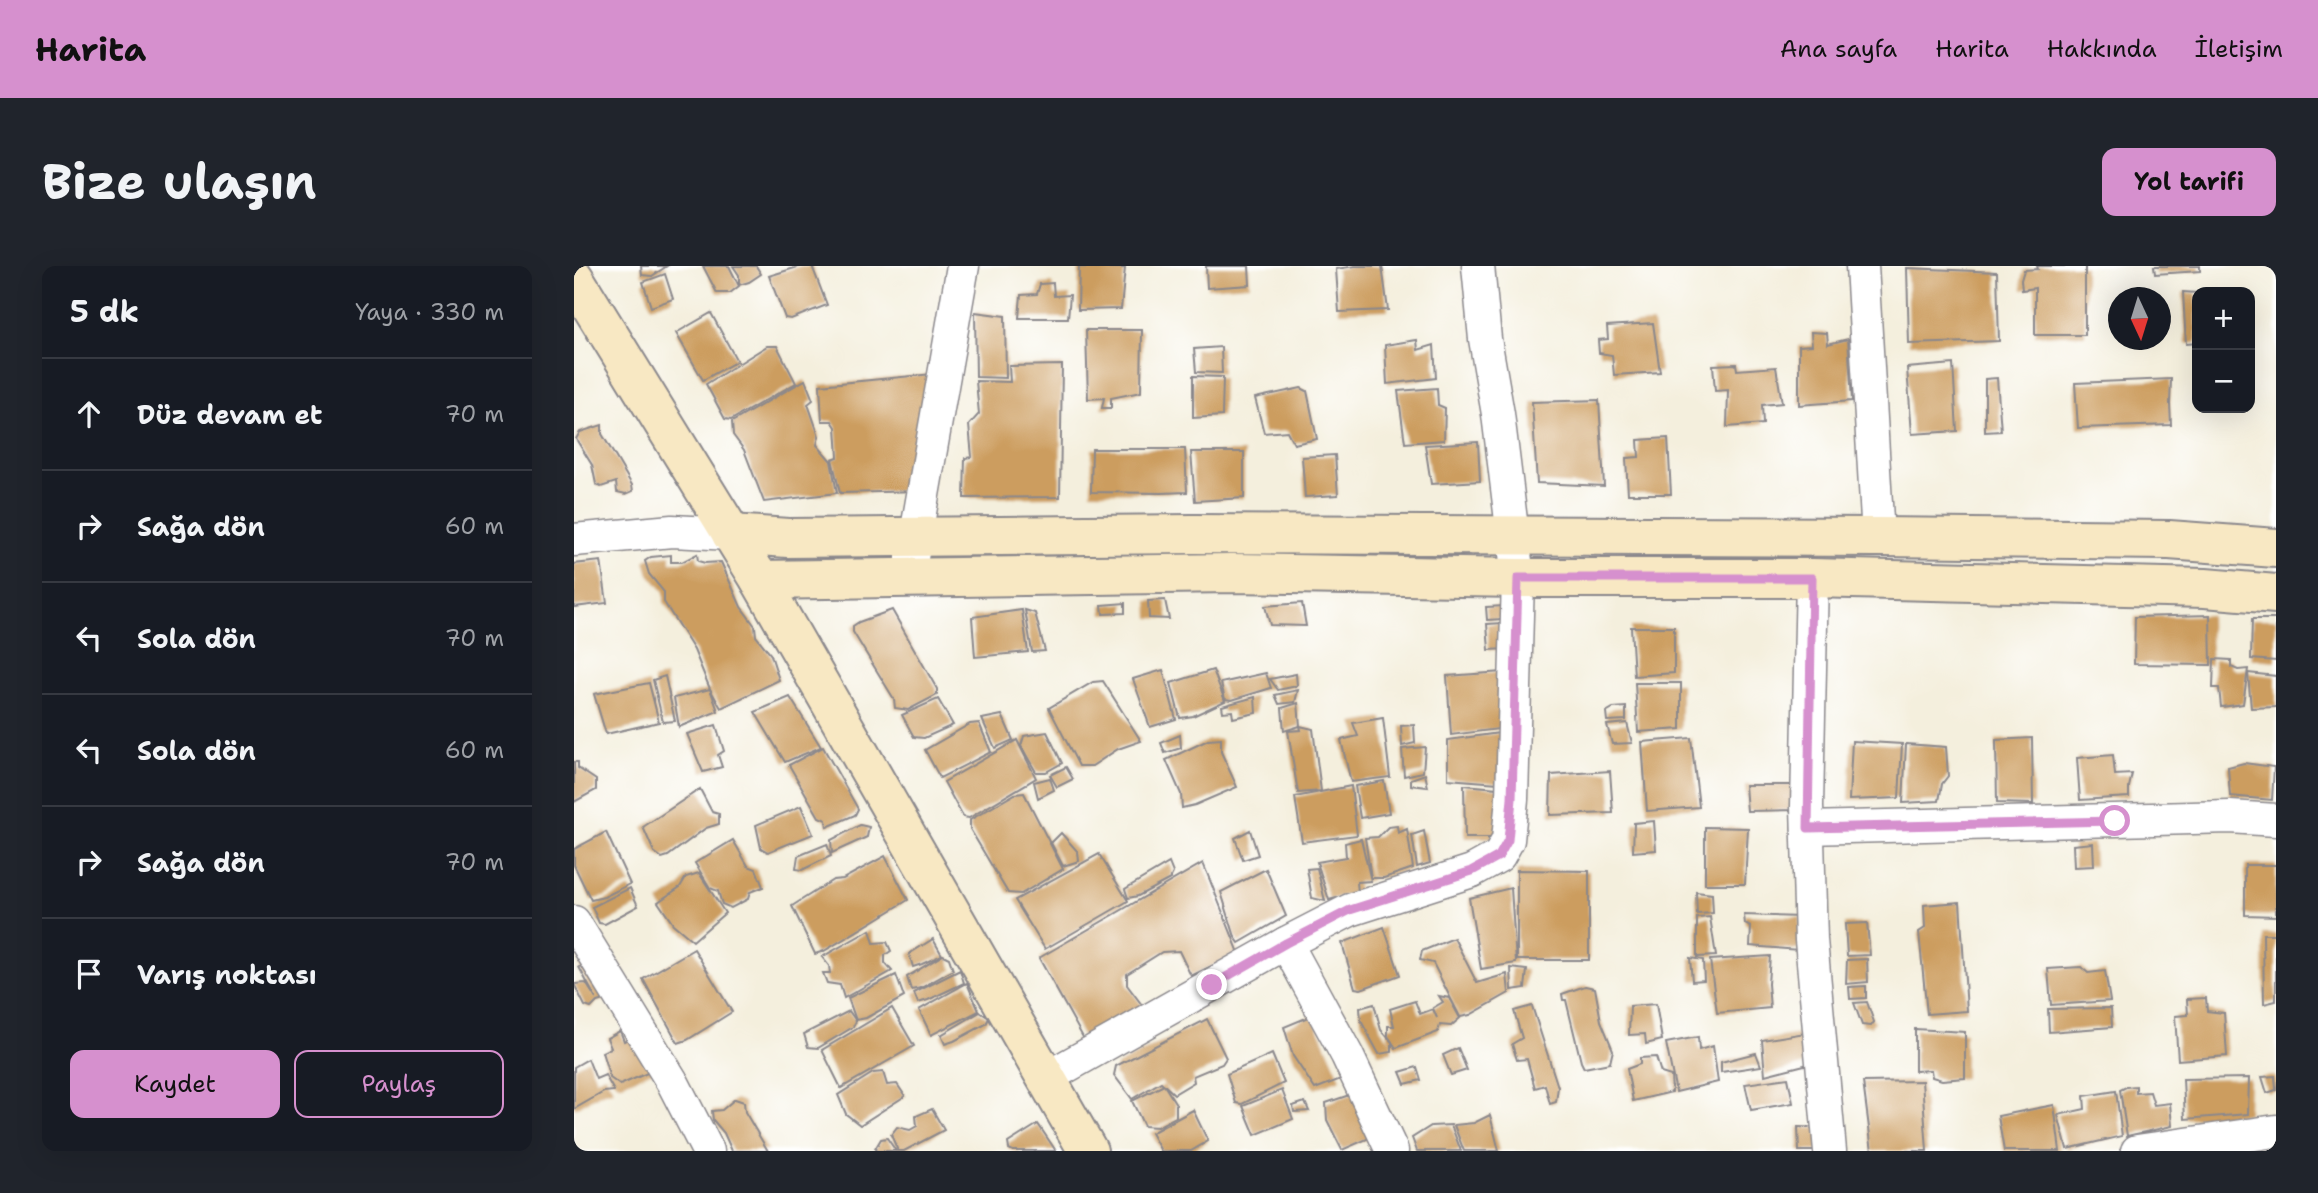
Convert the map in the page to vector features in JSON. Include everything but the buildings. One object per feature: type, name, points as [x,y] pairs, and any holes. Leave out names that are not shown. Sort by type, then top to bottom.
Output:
[{"type":"street","points":[[908,578],[963,266]]},
{"type":"street","points":[[1046,1078],[1350,910],[1472,871],[1499,856],[1508,840],[1512,799],[1518,578],[1485,339],[1478,266]]},
{"type":"street","points":[[1862,266],[1878,537]]},
{"type":"street","points":[[574,278],[760,580],[1088,1151]]},
{"type":"street","points":[[574,540],[673,531],[788,538],[1193,534],[2169,540],[2276,548]]},
{"type":"street","points":[[760,580],[1231,573],[1518,578],[1812,578],[2205,588],[2276,594]]},
{"type":"street","points":[[1812,578],[1808,828],[1811,940],[1830,1151]]},
{"type":"street","points":[[1808,828],[2230,817],[2276,820]]},
{"type":"street","points":[[574,922],[673,1083],[708,1151]]},
{"type":"street","points":[[1286,943],[1347,1055],[1392,1151]]},
{"type":"street","points":[[2137,1151],[2276,1132]]},
{"type":"route","points":[[1212,985],[1350,910],[1472,871],[1499,856],[1508,840],[1512,799],[1518,578],[1812,578],[1808,828],[2115,821]]}]
